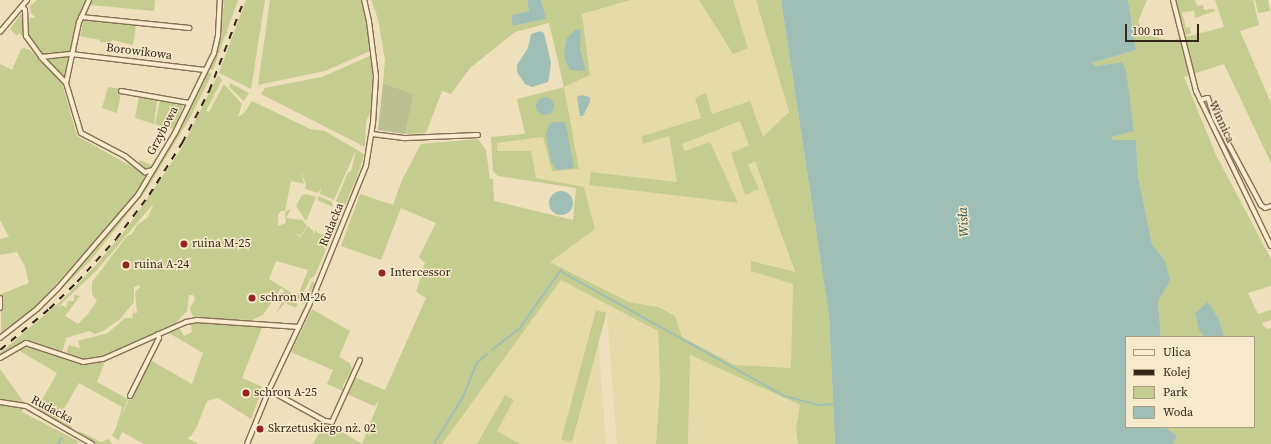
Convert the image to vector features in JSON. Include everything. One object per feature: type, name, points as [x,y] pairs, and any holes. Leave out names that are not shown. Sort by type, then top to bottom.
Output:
[{"type":"street","points":[[0,32],[27,0]]},
{"type":"street","name":"Grzybowa","points":[[89,0],[81,17],[71,54],[66,83],[81,133],[126,156],[145,172],[153,170],[203,79],[205,70],[214,53],[218,35],[220,0]]},
{"type":"street","name":"Rudacka","points":[[247,444],[269,390],[299,327],[362,176],[372,134],[375,71],[369,21],[364,0]]},
{"type":"street","name":"Winnica","points":[[1173,0],[1187,62],[1200,100],[1271,246]]},
{"type":"street","points":[[22,6],[26,10],[26,36],[41,57],[66,83]]},
{"type":"street","points":[[81,17],[189,28]]},
{"type":"street","points":[[41,57],[71,54]]},
{"type":"street","name":"Borowikowa","points":[[71,54],[205,70]]},
{"type":"street","name":"Grzybowa","points":[[121,91],[189,103]]},
{"type":"street","points":[[1200,100],[1208,98],[1214,117],[1261,205],[1265,208],[1271,206]]},
{"type":"street","points":[[372,134],[406,138],[478,135]]},
{"type":"street","points":[[0,338],[37,309],[78,266],[113,226],[153,170]]},
{"type":"street","points":[[0,298],[0,308]]},
{"type":"street","points":[[0,358],[26,343],[83,362],[103,359],[186,322],[197,320],[299,327]]},
{"type":"street","points":[[130,396],[159,338],[158,334]]},
{"type":"street","points":[[269,390],[325,421],[332,422],[360,360]]},
{"type":"street","name":"Rudacka","points":[[0,402],[26,406],[92,444]]},
{"type":"shaded area","points":[[631,0],[699,0],[733,54],[748,47],[733,0],[756,0],[789,112],[763,138],[750,101],[712,115],[706,93],[701,118],[642,136],[643,144],[669,136],[677,182],[592,172],[589,185],[738,203],[685,151],[682,144],[740,121],[749,145],[731,153],[745,195],[748,165],[755,161],[795,273],[751,262],[751,271],[793,284],[792,368],[735,365],[682,337],[675,316],[658,307],[629,302],[549,261],[595,229],[584,188],[536,178],[497,152],[497,143],[543,137],[578,169],[564,87],[590,75],[582,14]]},
{"type":"shaded area","points":[[561,280],[658,331],[660,384],[656,444],[617,444],[607,313],[596,310],[606,444],[442,444]]},
{"type":"shaded area","points":[[690,355],[801,406],[796,429],[798,444],[688,444]]},
{"type":"green space","points":[[37,0],[86,0],[69,52],[42,55],[28,37],[30,18],[36,18],[31,13],[30,6]]},
{"type":"green space","points":[[92,0],[155,0],[154,11],[90,5]]},
{"type":"green space","points":[[222,0],[238,0],[213,70],[207,69],[214,56],[224,6]]},
{"type":"green space","points":[[246,0],[265,0],[251,89],[219,73]]},
{"type":"green space","points":[[270,0],[361,0],[372,50],[325,71],[258,85]]},
{"type":"green space","points":[[371,0],[527,0],[529,11],[511,15],[514,26],[545,19],[541,0],[631,0],[582,14],[590,75],[564,87],[549,23],[515,32],[470,68],[451,94],[442,91],[426,133],[405,134],[414,94],[383,83],[385,60],[378,19]]},
{"type":"green space","points":[[699,0],[733,0],[748,48],[733,54]]},
{"type":"green space","points":[[756,0],[781,0],[829,316],[835,444],[798,444],[796,429],[800,405],[690,355],[688,444],[656,444],[660,384],[658,331],[561,280],[442,444],[362,444],[379,401],[374,406],[347,394],[354,377],[385,390],[426,298],[416,292],[425,263],[419,257],[436,223],[401,208],[381,260],[341,246],[360,194],[393,205],[402,180],[421,144],[478,139],[486,150],[490,179],[493,179],[494,201],[573,220],[576,188],[498,176],[493,171],[491,137],[525,134],[517,99],[564,87],[579,169],[552,171],[543,137],[497,143],[497,151],[531,151],[536,178],[584,187],[595,229],[550,262],[629,302],[658,307],[675,316],[682,337],[735,365],[791,368],[793,284],[751,271],[751,261],[795,272],[755,161],[748,165],[759,189],[745,195],[731,153],[749,145],[740,121],[682,144],[685,151],[710,142],[738,203],[589,185],[591,172],[677,182],[669,136],[643,144],[642,136],[701,118],[695,98],[706,93],[712,114],[750,101],[763,137],[789,112]]},
{"type":"green space","points":[[1128,0],[1147,0],[1138,22],[1147,35],[1170,41],[1224,27],[1215,0],[1253,0],[1259,25],[1240,31],[1271,103],[1271,163],[1224,64],[1184,77],[1216,155],[1271,259],[1271,286],[1248,293],[1258,314],[1271,310],[1271,320],[1262,323],[1266,329],[1271,328],[1271,444],[1173,444],[1177,436],[1166,428],[1255,428],[1255,336],[1161,336],[1158,301],[1165,261],[1152,244],[1138,176],[1136,140],[1115,140],[1111,136],[1134,131],[1122,62],[1094,66],[1092,63],[1136,50]]},
{"type":"green space","points":[[1176,0],[1195,0],[1197,6],[1203,5],[1204,10],[1214,9],[1215,11],[1195,18],[1194,11],[1182,12],[1186,28],[1189,27],[1191,33],[1186,35]]},
{"type":"green space","points":[[1255,0],[1268,0],[1270,11],[1258,13]]},
{"type":"green space","points":[[21,14],[24,15],[23,37],[19,33],[17,36],[10,29]]},
{"type":"green space","points":[[84,18],[136,25],[133,45],[112,40],[111,43],[100,42],[100,40],[80,36]]},
{"type":"green space","points":[[24,48],[30,50],[62,83],[77,136],[147,175],[121,213],[35,307],[18,324],[1,335],[1,294],[29,283],[25,266],[15,249],[16,252],[0,255],[0,239],[9,237],[0,220],[0,64],[12,70],[21,49]]},
{"type":"green space","points":[[372,55],[374,102],[366,122],[365,147],[261,94],[265,88],[322,77]]},
{"type":"green space","points":[[68,56],[66,75],[64,76],[48,61],[48,58]]},
{"type":"green space","points":[[206,71],[212,74],[191,116],[145,192],[90,261],[50,300],[49,298],[94,251],[127,211],[154,171],[201,87]]},
{"type":"green space","points":[[218,75],[222,80],[206,111],[209,112],[224,84],[242,104],[238,117],[244,113],[252,101],[310,129],[325,131],[364,154],[360,169],[345,205],[336,201],[348,172],[351,171],[356,150],[334,200],[320,194],[321,188],[318,193],[305,189],[306,185],[301,171],[304,184],[291,181],[285,211],[281,211],[278,215],[278,226],[286,223],[285,212],[291,209],[286,218],[302,220],[307,226],[301,235],[293,234],[300,236],[299,239],[308,226],[314,232],[313,239],[316,228],[316,232],[329,237],[330,234],[332,235],[315,275],[310,279],[299,302],[296,300],[308,270],[276,261],[269,279],[295,295],[292,298],[281,297],[280,293],[285,292],[281,288],[263,315],[252,320],[196,318],[192,315],[190,308],[195,299],[193,295],[189,295],[187,311],[175,324],[96,359],[83,360],[66,354],[69,345],[80,348],[78,341],[108,333],[125,318],[132,318],[134,307],[134,313],[137,313],[135,292],[140,287],[139,285],[134,287],[134,302],[119,320],[103,331],[95,334],[89,331],[66,338],[62,353],[32,343],[24,343],[0,358],[0,353],[61,301],[95,266],[127,228],[181,149]],"holes":[[[154,203],[148,217],[137,225],[132,234],[127,236],[92,282],[92,294],[97,301],[88,314],[78,324],[65,316],[80,296],[74,295],[74,301],[68,301],[66,308],[62,305],[57,308],[97,270]]]},
{"type":"green space","points":[[230,83],[249,93],[244,101],[229,87]]},
{"type":"green space","points":[[383,83],[414,94],[405,134],[378,130]]},
{"type":"green space","points":[[108,87],[122,89],[117,113],[102,108]]},
{"type":"green space","points":[[139,96],[157,100],[154,124],[135,118]]},
{"type":"green space","points":[[160,100],[183,106],[174,129],[155,124]]},
{"type":"green space","points":[[167,141],[151,169],[140,167],[139,160],[152,165]]},
{"type":"green space","points":[[357,177],[359,177],[347,204]]},
{"type":"green space","points":[[307,194],[316,197],[306,221],[296,206],[302,195]]},
{"type":"green space","points":[[319,196],[332,202],[333,207],[317,200]]},
{"type":"green space","points":[[343,207],[334,231],[325,228],[326,226],[331,228]]},
{"type":"green space","points":[[312,282],[315,283],[305,304],[303,303]]},
{"type":"green space","points":[[289,300],[298,304],[296,308],[285,303],[276,313],[282,302]]},
{"type":"green space","points":[[312,309],[350,331],[339,357],[350,363],[352,370],[343,385],[343,391],[327,384],[333,370],[291,352]]},
{"type":"green space","points":[[596,310],[607,313],[572,442],[561,439]]},
{"type":"green space","points":[[210,321],[263,325],[242,378],[263,387],[251,419],[218,398],[207,401],[197,426],[191,436],[187,438],[198,444],[144,444],[122,432],[117,444],[118,440],[112,436],[140,376],[152,361],[192,384],[203,353],[169,333],[180,329],[184,336],[192,332],[191,324]]},
{"type":"green space","points":[[31,347],[81,363],[106,359],[97,382],[126,398],[129,397],[116,428],[122,407],[79,383],[58,419],[72,427],[71,430],[36,411],[57,373],[18,350],[21,348]]},
{"type":"green space","points":[[0,369],[25,404],[0,401]]},
{"type":"green space","points":[[505,395],[514,400],[497,431],[520,444],[477,444]]},
{"type":"green space","points":[[0,405],[23,409],[22,412],[78,441],[77,444],[0,444]]},
{"type":"green space","points":[[325,422],[362,444],[313,444]]},
{"type":"green space","points":[[79,431],[101,442],[109,439],[112,444],[96,444],[79,434]]},
{"type":"water","points":[[527,0],[541,0],[546,19],[513,26],[511,15],[529,11]]},
{"type":"water","name":"Wisła","points":[[781,0],[1128,0],[1136,50],[1092,63],[1095,66],[1122,62],[1126,71],[1134,131],[1111,137],[1115,140],[1136,140],[1138,176],[1152,244],[1165,261],[1170,281],[1158,301],[1161,336],[1125,336],[1125,428],[1166,428],[1177,436],[1173,444],[835,444],[829,316]]},
{"type":"water","points":[[576,29],[581,30],[580,49],[586,71],[570,70],[566,62],[564,53],[567,38]]},
{"type":"water","points":[[540,31],[544,33],[551,63],[549,78],[548,82],[532,87],[525,84],[517,72],[517,65],[528,48],[531,34]]},
{"type":"water","points":[[581,95],[590,97],[590,102],[583,116],[580,116],[577,97]]},
{"type":"water","points":[[545,97],[551,100],[554,106],[551,112],[545,115],[539,112],[536,106],[539,100]]},
{"type":"water","points":[[553,122],[565,122],[574,168],[557,170],[551,162],[546,134],[549,124]]},
{"type":"water","points":[[561,191],[569,195],[573,203],[569,211],[561,215],[553,211],[549,203],[553,195]]},
{"type":"water","points":[[1208,302],[1218,318],[1224,336],[1204,336],[1199,330],[1195,313]]},
{"type":"waterway","points":[[492,350],[520,328],[560,271],[785,396],[818,405],[835,404]]},
{"type":"waterway","points":[[434,444],[463,397],[476,364],[487,354]]},
{"type":"waterway","points":[[58,444],[62,438]]},
{"type":"railway","points":[[0,350],[49,309],[77,282],[116,239],[149,195],[182,143],[209,91],[244,0]]},
{"type":"place","name":"ruina M-25","points":[[184,244]]},
{"type":"place","name":"ruina A-24","points":[[126,265]]},
{"type":"place","name":"Intercessor","points":[[382,273]]},
{"type":"place","name":"schron M-26","points":[[252,298]]},
{"type":"place","name":"schron A-25","points":[[246,393]]},
{"type":"place","name":"Skrzetuskiego nż. 02","points":[[260,429]]}]
